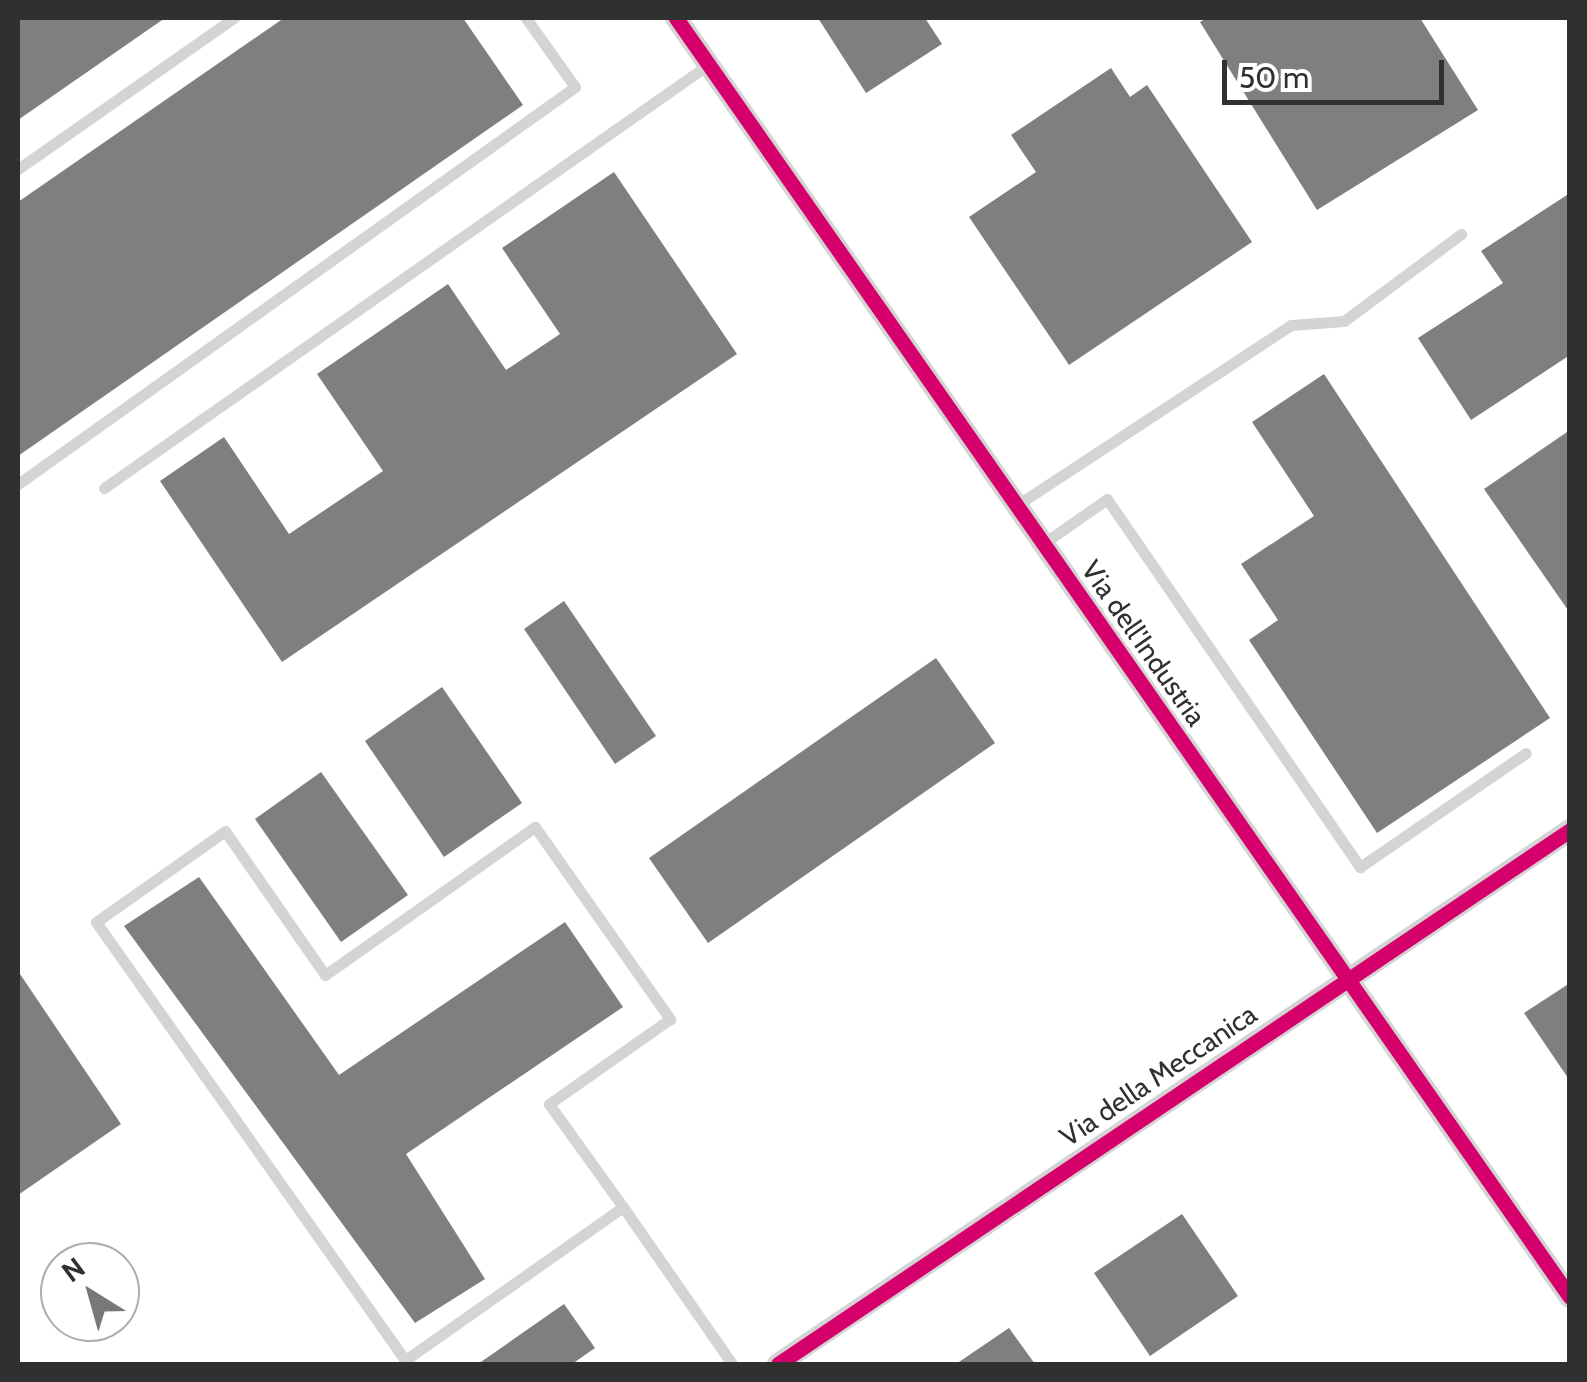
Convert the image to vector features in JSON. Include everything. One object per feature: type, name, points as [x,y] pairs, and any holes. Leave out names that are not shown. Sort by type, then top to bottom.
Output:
[{"type":"street","name":"Via dell'Industria","points":[[676,18],[1570,1297]]},
{"type":"street","name":"Via della Meccanica","points":[[778,1364],[1570,830]]},
{"type":"lane","points":[[18,169],[234,18]]},
{"type":"lane","points":[[18,484],[575,87],[526,18]]},
{"type":"lane","points":[[104,488],[708,64]]},
{"type":"lane","points":[[1017,505],[1290,325],[1344,321],[1460,234]]},
{"type":"lane","points":[[1044,543],[1107,498],[1360,867],[1526,753]]},
{"type":"lane","points":[[623,1207],[405,1360],[96,922],[225,832],[325,975],[536,827],[670,1019],[549,1104],[623,1207],[732,1364]]},
{"type":"building","points":[[18,18],[165,18],[18,120]]},
{"type":"building","points":[[284,18],[463,18],[523,105],[18,456],[18,202]]},
{"type":"building","points":[[818,18],[925,18],[942,44],[866,93]]},
{"type":"building","points":[[1207,18],[1420,18],[1478,110],[1317,210],[1200,22]]},
{"type":"building","points":[[1111,68],[1130,97],[1147,85],[1252,242],[1069,365],[969,217],[1036,172],[1011,135]]},
{"type":"building","points":[[614,172],[737,354],[282,662],[160,481],[224,437],[289,534],[383,471],[317,374],[448,284],[506,370],[560,334],[502,248]]},
{"type":"building","points":[[1570,193],[1570,355],[1471,420],[1418,338],[1503,283],[1481,251]]},
{"type":"building","points":[[1324,374],[1550,718],[1377,833],[1249,640],[1278,620],[1241,564],[1314,516],[1252,422]]},
{"type":"building","points":[[1570,430],[1570,613],[1484,489]]},
{"type":"building","points":[[564,601],[656,736],[615,764],[524,629]]},
{"type":"building","points":[[936,658],[995,743],[708,943],[649,858]]},
{"type":"building","points":[[442,687],[522,803],[444,857],[365,741]]},
{"type":"building","points":[[321,772],[408,895],[341,942],[255,819]]},
{"type":"building","points":[[199,877],[339,1075],[565,922],[623,1007],[406,1154],[485,1279],[415,1323],[124,926]]},
{"type":"building","points":[[18,971],[121,1124],[18,1195]]},
{"type":"building","points":[[1570,983],[1570,1081],[1524,1013]]},
{"type":"building","points":[[1182,1214],[1238,1296],[1150,1356],[1094,1273]]},
{"type":"building","points":[[564,1304],[595,1348],[572,1364],[478,1364]]},
{"type":"building","points":[[1009,1328],[1035,1364],[956,1364]]},
{"type":"cycle path","points":[[676,18],[1570,1297]]},
{"type":"cycle path","points":[[778,1364],[1570,830]]}]
